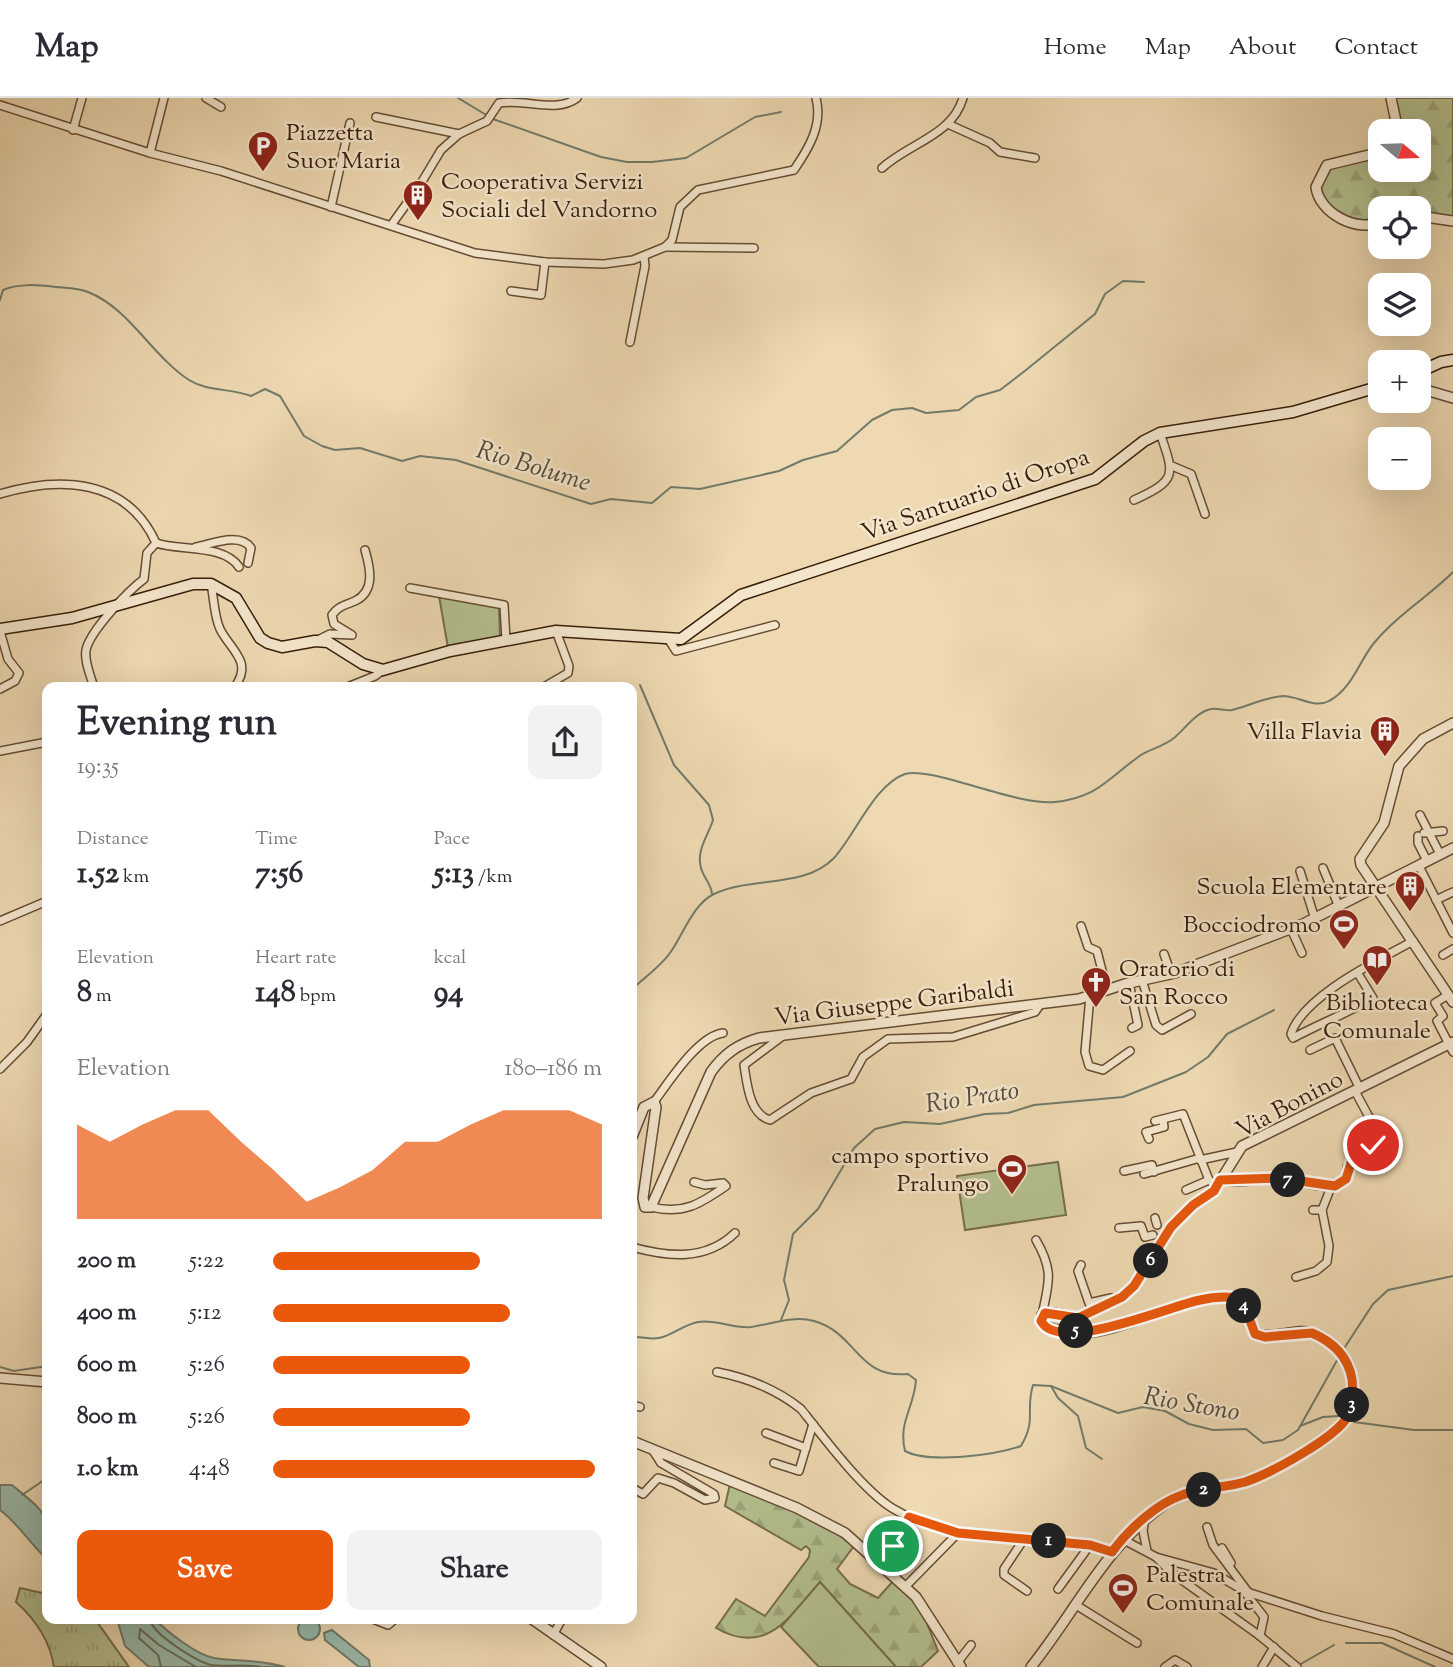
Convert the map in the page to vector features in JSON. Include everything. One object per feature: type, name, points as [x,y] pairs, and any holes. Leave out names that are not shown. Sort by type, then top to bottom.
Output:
[{"type":"main road","points":[[1431,367],[1453,360]]},
{"type":"main road","name":"Via Santuario di Oropa","points":[[669,640],[681,639],[730,602],[761,587],[1095,479],[1144,441],[1160,433],[1293,412],[1368,390]]},
{"type":"main road","points":[[2,629],[111,609],[192,584],[211,584],[236,598],[260,638],[268,643],[282,647],[316,641],[328,642],[363,664],[383,670],[506,640],[556,631],[578,630],[669,640]]},
{"type":"street","points":[[73,130],[82,98]]},
{"type":"street","points":[[150,153],[164,98]]},
{"type":"street","points":[[206,98],[221,107]]},
{"type":"street","points":[[491,98],[494,110]]},
{"type":"street","points":[[392,224],[421,185],[436,156],[459,134],[486,121],[494,110],[512,100],[562,104],[577,98]]},
{"type":"street","points":[[665,247],[675,233],[680,207],[698,190],[794,170],[819,123],[820,113],[816,98]]},
{"type":"street","points":[[882,168],[907,149],[950,125],[963,98]]},
{"type":"street","points":[[1391,98],[1395,119]]},
{"type":"street","points":[[0,117],[2,106],[73,130],[221,171],[392,224],[475,253],[545,262],[604,264],[644,256],[665,247],[754,248]]},
{"type":"street","points":[[376,117],[459,134]]},
{"type":"street","points":[[331,207],[350,123]]},
{"type":"street","points":[[950,125],[990,142],[1000,152],[1035,158]]},
{"type":"street","points":[[1368,155],[1327,165],[1316,187],[1322,205],[1357,225],[1368,227]]},
{"type":"street","points":[[1431,218],[1453,221]]},
{"type":"street","points":[[630,342],[645,266],[644,256]]},
{"type":"street","points":[[511,291],[541,295],[545,262]]},
{"type":"street","points":[[1431,392],[1453,398]]},
{"type":"street","points":[[1134,500],[1166,481],[1172,466],[1160,433]]},
{"type":"street","points":[[1172,466],[1191,474],[1205,514]]},
{"type":"street","points":[[0,494],[65,482],[82,484],[129,506],[142,519],[156,543],[225,556],[239,567]]},
{"type":"street","points":[[185,548],[224,540],[246,543],[251,548],[248,563]]},
{"type":"street","points":[[93,682],[86,650],[94,633],[110,616],[111,609],[144,579],[147,553],[156,543]]},
{"type":"street","points":[[316,641],[330,634],[352,635],[334,624],[332,615],[340,606],[357,600],[368,586],[370,567],[365,550]]},
{"type":"street","points":[[211,584],[220,630],[242,662],[242,676],[238,682]]},
{"type":"street","points":[[410,588],[505,605],[506,640]]},
{"type":"street","points":[[669,640],[676,651],[775,625]]},
{"type":"street","points":[[0,689],[19,677],[17,668],[8,659],[2,629]]},
{"type":"street","points":[[552,682],[568,673],[569,666],[556,631]]},
{"type":"street","points":[[360,682],[383,670]]},
{"type":"street","points":[[1451,1046],[1437,1021],[1443,1016],[1435,1003],[1451,999],[1361,865],[1360,859],[1384,823],[1395,773],[1405,757],[1423,739],[1453,723]]},
{"type":"street","points":[[0,751],[42,743]]},
{"type":"street","points":[[1420,815],[1423,834],[1440,854]]},
{"type":"street","points":[[1423,834],[1443,831]]},
{"type":"street","points":[[1423,834],[1418,843],[1423,863],[1436,900],[1452,932]]},
{"type":"street","name":"Via Giuseppe Garibaldi","points":[[651,1208],[711,1072],[720,1060],[741,1043],[784,1035],[1090,996],[1129,983],[1171,974],[1315,919],[1453,848]]},
{"type":"street","points":[[1323,868],[1339,907]]},
{"type":"street","points":[[1300,871],[1315,919]]},
{"type":"street","points":[[1436,900],[1453,892]]},
{"type":"street","points":[[0,922],[42,903]]},
{"type":"street","points":[[1081,926],[1088,947],[1097,951],[1107,990]]},
{"type":"street","points":[[1291,929],[1302,953]]},
{"type":"street","points":[[1357,972],[1373,999],[1338,1019],[1330,1018],[1293,1038],[1291,1034],[1295,1022],[1357,972],[1413,942]]},
{"type":"street","points":[[1443,955],[1453,949]]},
{"type":"street","points":[[1164,954],[1171,974]]},
{"type":"street","points":[[1142,980],[1156,1024],[1162,1030],[1191,1014]]},
{"type":"street","points":[[1129,983],[1138,1025],[1132,1028]]},
{"type":"street","points":[[1090,996],[1085,1052],[1089,1066],[1104,1070],[1130,1051]]},
{"type":"street","points":[[784,1035],[744,1065],[753,1104],[764,1118],[770,1120],[811,1093],[850,1079],[863,1057],[888,1039],[953,1037],[1035,1012],[1040,1004]]},
{"type":"street","points":[[0,1069],[27,1042],[42,1021]]},
{"type":"street","points":[[637,1124],[644,1107],[654,1102],[701,1043],[712,1035],[723,1033]]},
{"type":"street","points":[[1186,1190],[1215,1182],[1280,1178],[1331,1187],[1346,1179],[1347,1167],[1373,1145],[1376,1130],[1335,1038],[1310,1050]]},
{"type":"street","name":"Via Bonino","points":[[1042,1315],[1053,1313],[1078,1318],[1115,1301],[1134,1286],[1158,1229],[1193,1205],[1215,1182],[1242,1146],[1451,1046]]},
{"type":"street","points":[[654,1102],[643,1198],[645,1207],[676,1211],[692,1209],[726,1186],[723,1183],[705,1185],[694,1182]]},
{"type":"street","points":[[1149,1139],[1146,1132],[1164,1127],[1165,1121],[1183,1114],[1200,1159],[1215,1182]]},
{"type":"street","points":[[1143,1174],[1237,1152]]},
{"type":"street","points":[[1124,1171],[1152,1165],[1154,1172]]},
{"type":"street","points":[[1296,1277],[1316,1272],[1327,1262],[1329,1245],[1322,1210],[1331,1187]]},
{"type":"street","points":[[1313,1210],[1322,1210]]},
{"type":"street","points":[[1119,1228],[1141,1226],[1145,1237],[1158,1229]]},
{"type":"street","points":[[637,1248],[662,1255],[697,1254],[716,1248],[735,1233]]},
{"type":"street","points":[[1031,1667],[1122,1539],[1145,1519],[1184,1494],[1235,1484],[1268,1472],[1338,1429],[1349,1415],[1352,1404],[1350,1367],[1335,1348],[1312,1333],[1265,1337],[1255,1334],[1244,1304],[1237,1298],[1225,1296],[1199,1300],[1128,1324],[1089,1331],[1051,1329],[1043,1325],[1042,1315],[1051,1278],[1048,1264],[1036,1240]]},
{"type":"street","points":[[1081,1265],[1078,1271],[1089,1303],[1111,1298],[1115,1301]]},
{"type":"street","points":[[717,1372],[769,1388],[801,1409],[880,1500],[909,1517],[958,1533],[1090,1545],[1112,1552]]},
{"type":"street","points":[[0,1378],[42,1382]]},
{"type":"street","points":[[774,1463],[799,1471],[813,1424]]},
{"type":"street","points":[[766,1433],[807,1448]]},
{"type":"street","points":[[637,1443],[819,1518],[845,1533],[906,1586],[926,1609],[959,1665],[971,1645]]},
{"type":"street","points":[[637,1491],[643,1494],[658,1478],[674,1483],[705,1500],[715,1498],[706,1489],[661,1463],[652,1448]]},
{"type":"street","points":[[893,1546],[900,1539],[909,1517]]},
{"type":"street","points":[[1145,1519],[1143,1531],[1147,1552]]},
{"type":"street","points":[[1207,1527],[1213,1545],[1234,1570]]},
{"type":"street","points":[[906,1586],[958,1533]]},
{"type":"street","points":[[1024,1539],[1004,1569],[1004,1575],[1027,1591]]},
{"type":"street","points":[[1122,1539],[1156,1557],[1214,1573],[1246,1592],[1322,1616],[1394,1634],[1453,1659]]},
{"type":"street","points":[[1058,1589],[1090,1545]]},
{"type":"street","points":[[1223,1548],[1246,1592],[1264,1617],[1260,1636]]},
{"type":"street","points":[[1156,1557],[1172,1573],[1260,1636],[1297,1667]]},
{"type":"street","points":[[1076,1605],[1138,1643]]},
{"type":"street","points":[[539,1624],[601,1667]]},
{"type":"street","points":[[553,1635],[559,1624]]},
{"type":"street","points":[[1262,1667],[1274,1647]]},
{"type":"street","points":[[1165,1667],[1175,1660],[1187,1667]]},
{"type":"green space","points":[[1395,98],[1453,98],[1453,217],[1431,214],[1431,196],[1368,196],[1368,220],[1355,221],[1323,200],[1320,188],[1331,168],[1368,160],[1368,182],[1432,182],[1432,119],[1399,119]]},
{"type":"green space","points":[[439,596],[499,607],[500,637],[448,648]]},
{"type":"green space","name":"campo sportivo Pralungo","points":[[1058,1162],[1066,1215],[965,1230],[957,1176]]},
{"type":"green space","points":[[730,1484],[819,1521],[854,1546],[837,1569],[850,1584],[878,1598],[894,1580],[922,1611],[938,1651],[921,1667],[896,1667],[820,1582],[787,1620],[763,1635],[749,1638],[734,1636],[716,1628],[736,1599],[765,1616],[809,1557],[810,1550],[806,1546],[801,1550],[725,1506]]},
{"type":"green space","points":[[820,1582],[896,1667],[819,1667],[781,1627]]},
{"type":"green space","points":[[20,1588],[42,1593],[42,1624],[99,1624],[129,1667],[54,1667],[41,1631],[16,1602]]},
{"type":"water","points":[[0,1485],[12,1485],[39,1509],[42,1514],[42,1554],[13,1521],[0,1510]]},
{"type":"water","points":[[118,1624],[160,1624],[207,1656],[285,1667],[149,1667],[125,1646]]},
{"type":"water","points":[[300,1624],[319,1625],[317,1637],[309,1640],[301,1637]]},
{"type":"water","points":[[332,1630],[369,1660],[370,1667],[359,1667],[325,1640],[324,1633]]},
{"type":"waterway","points":[[458,98],[488,116]]},
{"type":"waterway","points":[[493,119],[601,157],[627,162],[652,162],[686,158],[755,117],[781,112]]},
{"type":"waterway","name":"Rio Bolume","points":[[0,300],[3,290],[22,285],[72,288],[88,292],[116,309],[163,358],[196,384],[251,396],[265,389],[280,396],[304,436],[322,446],[335,450],[360,448],[402,461],[420,456],[456,460],[591,504],[611,499],[652,503],[671,487],[700,489],[779,471],[803,460],[837,451],[872,420],[892,410],[912,408],[926,413],[959,410],[976,397],[1000,390],[1026,370],[1095,314],[1105,294],[1123,281],[1144,282]]},
{"type":"waterway","points":[[637,985],[666,958],[694,912],[707,899],[729,889],[793,878],[822,868],[842,848],[884,788],[905,774],[934,776],[1038,802],[1070,800],[1082,796],[1102,785],[1141,755],[1170,741],[1206,711],[1232,710],[1283,696],[1318,704],[1329,701],[1344,689],[1383,633],[1453,572]]},
{"type":"waterway","points":[[640,685],[674,765],[709,805],[713,820],[701,849],[700,861],[712,894]]},
{"type":"waterway","name":"Rio Prato","points":[[781,1320],[789,1300],[784,1280],[793,1234],[818,1209],[854,1148],[875,1129],[904,1122],[940,1124],[985,1114],[1008,1113],[1034,1105],[1123,1097],[1186,1072],[1208,1057],[1227,1034],[1274,1010]]},
{"type":"waterway","name":"Rio Stono","points":[[1343,1350],[1373,1304],[1388,1290],[1453,1276]]},
{"type":"waterway","name":"Rio Stono","points":[[637,1337],[659,1338],[698,1322],[751,1327],[791,1319],[814,1321],[840,1335],[867,1363],[878,1370],[891,1374],[908,1374],[916,1380],[903,1432],[905,1451],[945,1458],[979,1455],[1021,1446],[1030,1422],[1033,1385],[1051,1386],[1118,1413],[1143,1407],[1165,1411],[1189,1424],[1213,1430],[1246,1429],[1263,1443],[1283,1440],[1298,1430],[1340,1355]]},
{"type":"waterway","points":[[0,1367],[14,1371],[42,1367]]},
{"type":"waterway","points":[[1051,1386],[1058,1398],[1078,1416],[1086,1448],[1102,1459]]},
{"type":"waterway","points":[[1300,1426],[1323,1417],[1339,1416]]},
{"type":"waterway","points":[[1354,1422],[1414,1430],[1453,1430]]},
{"type":"waterway","name":"Rio Stono","points":[[22,1495],[42,1481]]},
{"type":"waterway","points":[[1346,1643],[1382,1643],[1435,1667]]},
{"type":"waterway","points":[[1299,1665],[1334,1645]]},
{"type":"place","name":"Piazzetta Suor Maria","points":[[263,173]]},
{"type":"place","name":"Cooperativa Servizi Sociali del Vandorno","points":[[418,222]]},
{"type":"place","name":"Villa Flavia","points":[[1385,758]]},
{"type":"place","name":"Scuola Elementare","points":[[1410,913]]},
{"type":"place","name":"Bocciodromo","points":[[1344,951]]},
{"type":"place","name":"Biblioteca Comunale","points":[[1377,987]]},
{"type":"place","name":"Oratorio di San Rocco","points":[[1096,1009]]},
{"type":"place","name":"campo sportivo Pralungo","points":[[1012,1196]]},
{"type":"place","name":"Palestra Comunale","points":[[1123,1615]]},
{"type":"route","points":[[893,1546],[900,1539],[909,1517],[952,1532],[1090,1545],[1112,1552],[1130,1531],[1167,1502],[1184,1494],[1246,1482],[1268,1472],[1338,1429],[1349,1415],[1352,1404],[1350,1367],[1344,1357],[1322,1337],[1312,1333],[1265,1337],[1255,1334],[1244,1304],[1237,1298],[1225,1296],[1199,1300],[1108,1329],[1051,1329],[1041,1321],[1045,1313],[1078,1318],[1092,1314],[1122,1297],[1134,1286],[1171,1227],[1193,1205],[1214,1191],[1220,1180],[1228,1182],[1280,1178],[1331,1187],[1346,1179],[1347,1167],[1373,1145]]}]
